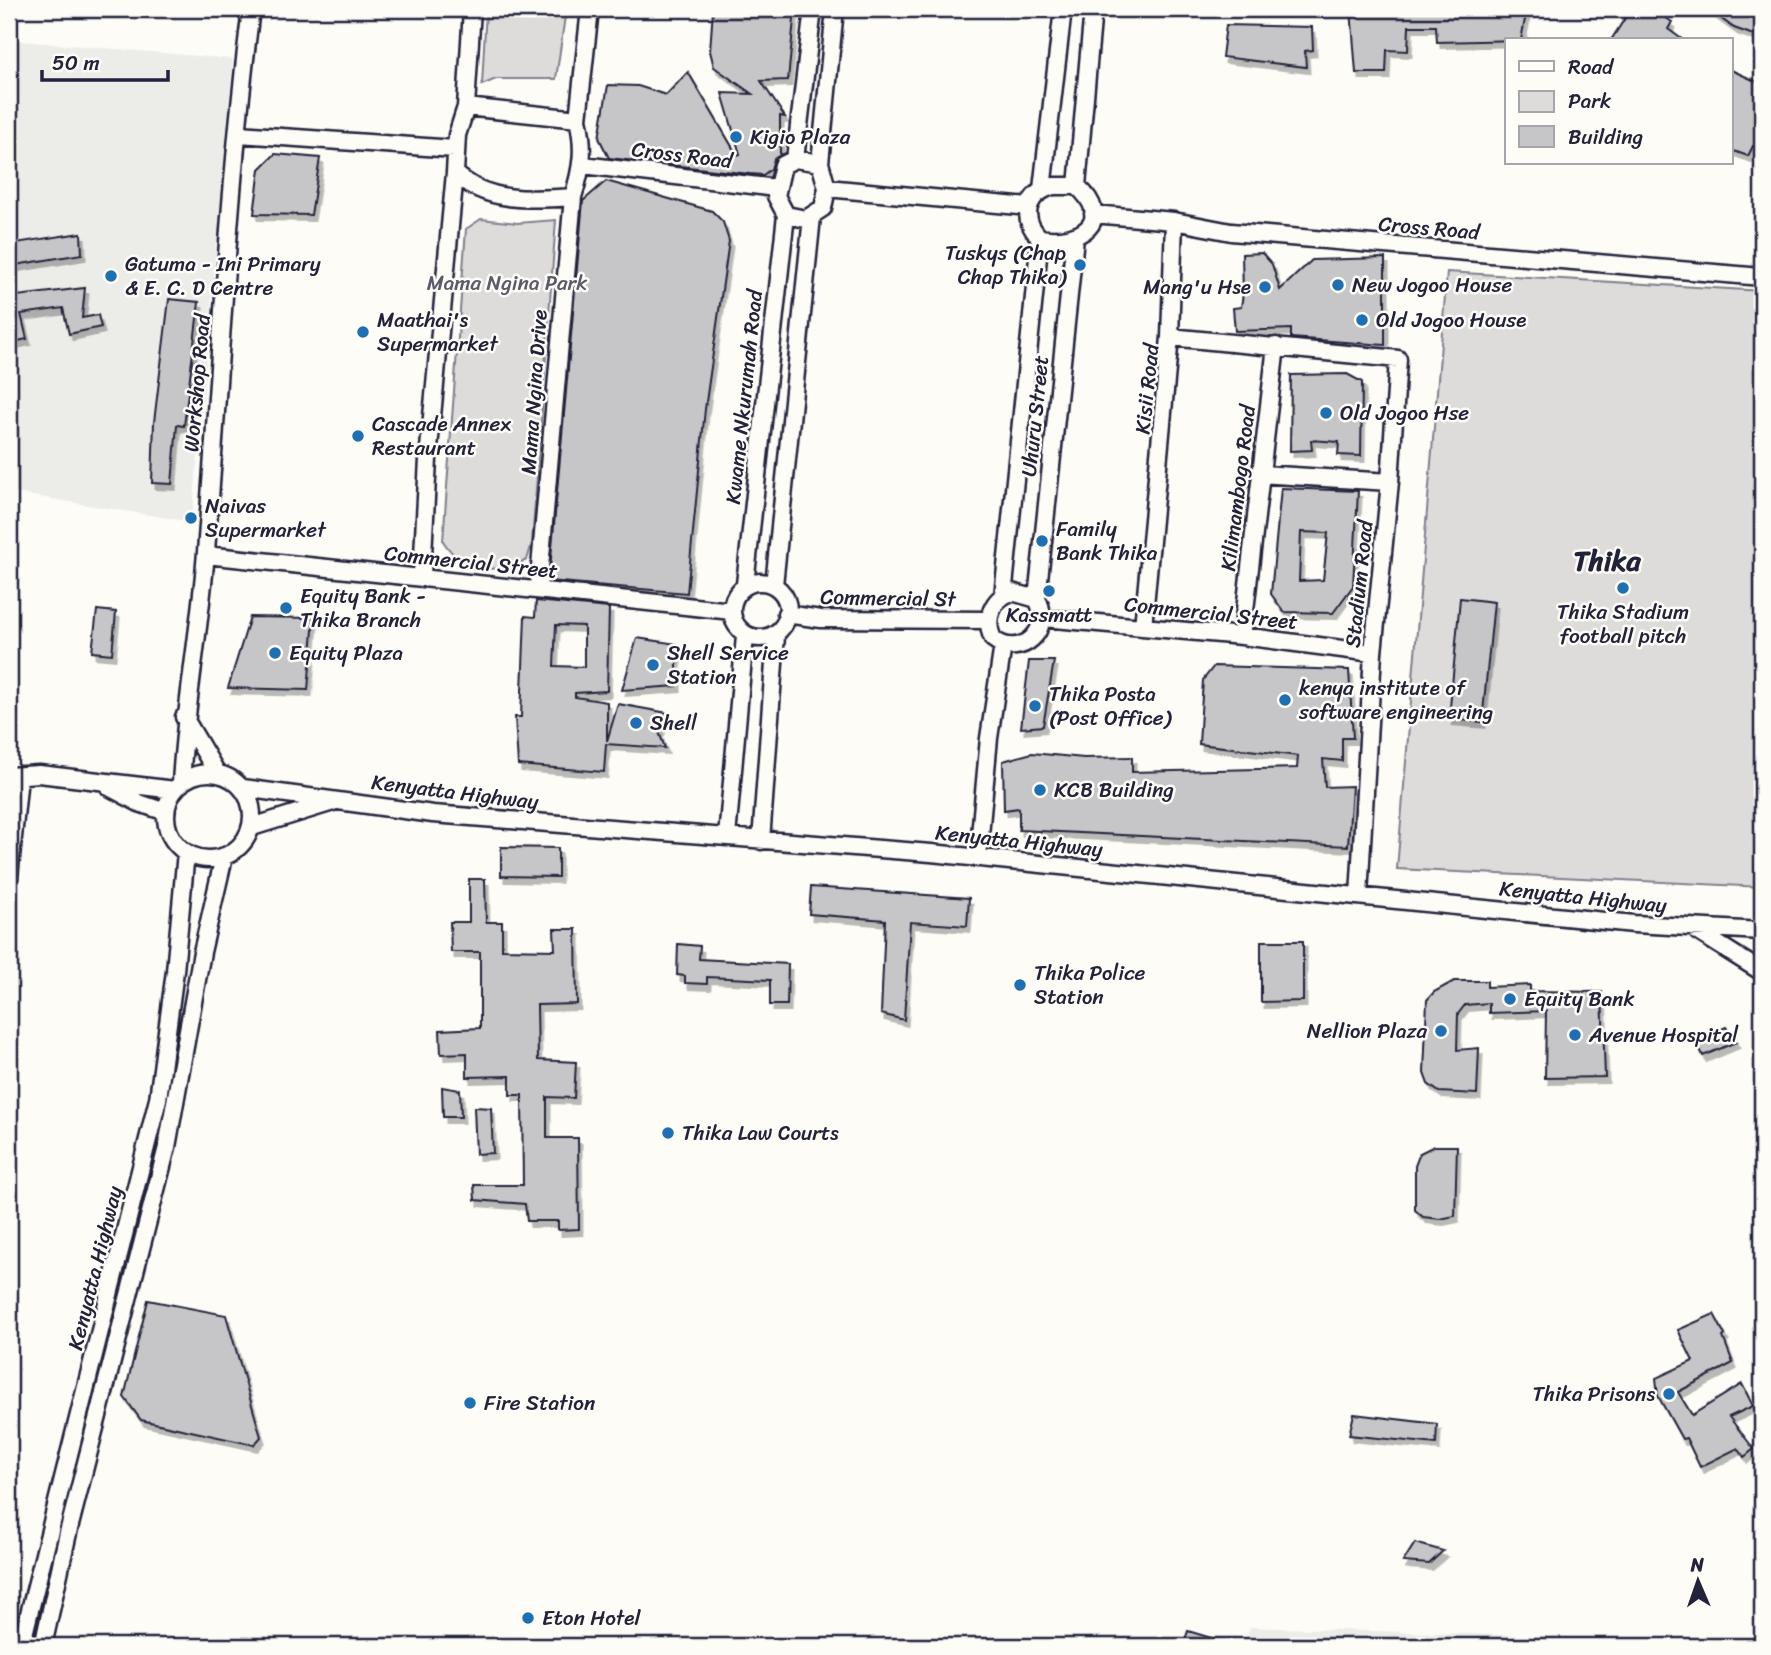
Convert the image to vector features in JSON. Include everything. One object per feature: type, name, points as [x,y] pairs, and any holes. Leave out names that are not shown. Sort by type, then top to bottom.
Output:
[{"type":"street","name":"Workshop Road","points":[[178,787],[184,717],[190,692],[206,555],[251,9]]},
{"type":"street","points":[[422,575],[428,459],[455,149],[466,107],[472,9]]},
{"type":"street","points":[[583,164],[584,145],[578,119],[590,9]]},
{"type":"street","points":[[795,159],[813,9]]},
{"type":"street","points":[[820,163],[795,159],[783,165],[776,196],[786,215],[796,220],[812,216],[823,208],[827,188],[820,163],[835,9]]},
{"type":"street","points":[[1042,189],[1063,9]]},
{"type":"street","points":[[1077,187],[1093,9]]},
{"type":"street","points":[[466,107],[578,119]]},
{"type":"street","points":[[239,134],[455,149]]},
{"type":"street","name":"Cross Road","points":[[583,164],[776,188]]},
{"type":"street","name":"Mama Ngina Drive","points":[[538,590],[573,197],[583,164]]},
{"type":"street","points":[[455,173],[468,186],[497,195],[520,199],[573,197]]},
{"type":"street","points":[[1053,186],[1077,187],[1086,194],[1093,214],[1087,231],[1064,241],[1040,238],[1030,225],[1029,207],[1032,198],[1042,189],[1053,186]]},
{"type":"street","points":[[827,188],[1029,207]]},
{"type":"street","name":"Cross Road","points":[[1093,214],[1174,221],[1230,232],[1762,277]]},
{"type":"street","name":"Kwame Nkurumah Road","points":[[745,584],[786,215]]},
{"type":"street","points":[[774,585],[812,216]]},
{"type":"street","points":[[1170,337],[1174,221]]},
{"type":"street","name":"Uhuru Street","points":[[1003,596],[1015,506],[1040,238]]},
{"type":"street","name":"Uhuru Street","points":[[1037,599],[1075,238]]},
{"type":"street","name":"Kisii Road","points":[[1143,627],[1161,457],[1170,337],[1398,359]]},
{"type":"street","name":"Kilimambogo Road","points":[[1242,636],[1276,346]]},
{"type":"street","name":"Stadium Road","points":[[1359,896],[1373,653],[1390,482],[1398,359]]},
{"type":"street","points":[[1260,474],[1390,482]]},
{"type":"street","name":"Commercial Street","points":[[206,555],[422,575],[732,611]]},
{"type":"street","points":[[761,841],[776,636],[786,614],[782,591],[774,585],[759,581],[745,584],[735,598],[732,611],[735,626],[745,636],[758,639],[776,636]]},
{"type":"street","points":[[1022,592],[1037,599],[1043,618],[1038,632],[1023,644],[1003,645],[991,635],[989,620],[992,608],[1003,596],[1022,592]]},
{"type":"street","name":"Commercial St","points":[[786,614],[821,619],[989,620]]},
{"type":"street","name":"Commercial Street","points":[[1043,618],[1242,636],[1373,653]]},
{"type":"street","points":[[727,837],[745,636]]},
{"type":"street","points":[[978,858],[989,738],[1003,645]]},
{"type":"street","points":[[184,717],[216,773],[243,788],[252,806],[252,827],[242,846],[224,857],[204,859],[186,852],[170,835],[166,812],[178,787],[198,774],[216,773]]},
{"type":"street","points":[[9,878],[14,776],[38,774],[104,784],[178,787]]},
{"type":"street","points":[[104,784],[139,803],[166,812]]},
{"type":"street","name":"Kenyatta Highway","points":[[243,788],[433,814],[978,858],[1695,929],[1762,931]]},
{"type":"street","name":"Kenyatta Highway","points":[[252,827],[338,801]]},
{"type":"street","name":"Kenyatta Highway","points":[[21,1646],[158,1099],[175,971],[186,852]]},
{"type":"street","name":"Kenyatta Highway","points":[[43,1646],[68,1533],[164,1158],[202,951],[224,857]]},
{"type":"street","name":"Kenyatta Highway","points":[[1695,929],[1762,972]]},
{"type":"shaded area","name":"Gatuma - Ini Primary & E. C. D Centre","points":[[9,40],[233,59],[192,522],[9,492]]},
{"type":"shaded area","points":[[1250,1627],[1759,1643],[1762,1646],[1244,1646]]},
{"type":"green space","points":[[486,9],[566,9],[556,79],[496,79],[482,85]]},
{"type":"green space","name":"Mama Ngina Park","points":[[481,219],[517,223],[556,220],[532,543],[527,560],[491,569],[460,560],[443,541],[466,229]]},
{"type":"green space","points":[[1447,272],[1762,291],[1762,887],[1397,869]]},
{"type":"building","points":[[713,9],[795,9],[788,80],[761,81],[785,117],[780,116],[780,155],[774,159],[771,169],[763,175],[609,158],[599,138],[608,85],[638,86],[666,95],[688,72],[737,155],[740,154],[722,93],[752,94],[714,67],[710,51]]},
{"type":"building","points":[[1351,9],[1527,9],[1521,38],[1505,38],[1505,40],[1437,42],[1436,26],[1409,26],[1408,51],[1387,50],[1386,73],[1356,73]]},
{"type":"building","points":[[1631,9],[1653,9],[1672,22],[1668,29],[1680,38],[1612,38]]},
{"type":"building","points":[[1708,9],[1762,9],[1762,38],[1734,28]]},
{"type":"building","points":[[1226,25],[1312,27],[1313,50],[1305,51],[1306,67],[1222,57]]},
{"type":"building","points":[[1732,70],[1762,84],[1762,149],[1753,146],[1748,156],[1732,150]]},
{"type":"building","points":[[275,154],[320,158],[311,215],[254,214],[260,169]]},
{"type":"building","points":[[606,181],[712,211],[723,222],[729,241],[705,409],[687,593],[549,581],[583,201]]},
{"type":"building","points":[[81,233],[82,254],[9,266],[9,244]]},
{"type":"building","points":[[1262,253],[1272,264],[1280,290],[1312,260],[1385,258],[1385,345],[1291,338],[1291,329],[1235,331],[1233,308],[1241,307],[1243,294],[1242,254]]},
{"type":"building","points":[[14,285],[17,296],[85,288],[82,318],[98,315],[101,327],[69,334],[63,308],[21,314],[27,339],[9,343],[9,286]]},
{"type":"building","points":[[169,299],[199,302],[184,426],[177,425],[172,484],[152,483],[154,422]]},
{"type":"building","name":"Old Jogoo Hse","points":[[1347,374],[1362,382],[1361,456],[1338,455],[1339,442],[1311,440],[1312,450],[1290,451],[1291,375]]},
{"type":"building","points":[[1281,488],[1358,491],[1353,586],[1333,613],[1284,612],[1271,594]],"holes":[[[1301,532],[1328,533],[1323,580],[1299,581]]]},
{"type":"building","points":[[1460,598],[1494,602],[1482,722],[1449,719]]},
{"type":"building","points":[[536,601],[609,608],[607,691],[575,693],[575,697],[607,702],[607,741],[618,704],[668,713],[659,732],[665,748],[606,744],[604,772],[518,765],[515,717],[521,717],[525,616],[535,617]],"holes":[[[556,625],[584,626],[584,667],[554,666]]]},
{"type":"building","points":[[97,610],[116,612],[112,654],[92,652]]},
{"type":"building","name":"Equity Plaza","points":[[250,617],[314,618],[308,690],[228,688]]},
{"type":"building","name":"Shell Service Station","points":[[637,638],[677,644],[677,686],[622,690]]},
{"type":"building","name":"Thika Posta (Post Office)","points":[[1029,661],[1054,661],[1043,726],[1021,728]]},
{"type":"building","points":[[1214,666],[1349,670],[1353,738],[1342,738],[1342,761],[1323,759],[1325,787],[1352,786],[1348,846],[1019,830],[1019,808],[1004,810],[1003,761],[1032,753],[1084,758],[1132,757],[1132,772],[1297,768],[1298,756],[1199,744],[1203,680]]},
{"type":"building","points":[[501,847],[558,848],[558,877],[501,876]]},
{"type":"building","points":[[469,879],[485,879],[486,922],[502,922],[502,949],[555,950],[554,929],[576,929],[577,1004],[537,1005],[538,1060],[576,1062],[574,1098],[547,1097],[547,1138],[578,1138],[579,1229],[558,1230],[558,1221],[527,1221],[525,1204],[475,1200],[474,1185],[523,1185],[522,1095],[510,1095],[510,1076],[467,1077],[467,1053],[441,1054],[440,1030],[480,1028],[480,952],[451,952],[450,922],[469,922]]},
{"type":"building","points":[[811,887],[969,898],[967,926],[910,922],[904,1020],[881,1014],[885,920],[809,914]]},
{"type":"building","points":[[1261,941],[1303,941],[1303,1001],[1261,1002]]},
{"type":"building","points":[[678,944],[700,946],[699,959],[788,964],[787,1005],[770,1005],[770,980],[707,977],[707,984],[685,983],[685,976],[677,975]]},
{"type":"building","points":[[1454,981],[1487,981],[1487,987],[1530,985],[1530,991],[1602,992],[1605,1077],[1545,1078],[1546,1011],[1489,1013],[1489,1003],[1465,1005],[1458,1014],[1457,1050],[1479,1048],[1477,1094],[1439,1092],[1428,1084],[1424,1073],[1427,1000],[1434,992]]},
{"type":"building","points":[[1726,1027],[1736,1042],[1703,1056],[1696,1040]]},
{"type":"building","points":[[442,1087],[460,1090],[461,1117],[443,1117]]},
{"type":"building","points":[[474,1107],[491,1108],[493,1153],[476,1154]]},
{"type":"building","points":[[1434,1146],[1457,1146],[1455,1216],[1440,1219],[1423,1217],[1415,1210],[1415,1166],[1420,1153]]},
{"type":"building","points":[[148,1300],[226,1315],[261,1437],[254,1445],[141,1420],[124,1397]]},
{"type":"building","points":[[1714,1314],[1725,1335],[1723,1337],[1733,1363],[1678,1392],[1692,1415],[1742,1384],[1753,1406],[1729,1417],[1754,1449],[1744,1457],[1738,1448],[1700,1467],[1686,1438],[1682,1439],[1658,1396],[1656,1378],[1693,1361],[1678,1330]]},
{"type":"building","points":[[1354,1414],[1437,1424],[1436,1444],[1349,1435]]},
{"type":"building","points":[[1415,1543],[1443,1551],[1429,1564],[1403,1562]]},
{"type":"building","points":[[1188,1631],[1228,1643],[1228,1646],[1183,1646]]},
{"type":"place","name":"Kigio Plaza","points":[[736,137]]},
{"type":"place","name":"Tuskys (Chap Chap Thika)","points":[[1080,265]]},
{"type":"place","name":"Gatuma - Ini Primary & E. C. D Centre","points":[[111,276]]},
{"type":"place","name":"New Jogoo House","points":[[1338,285]]},
{"type":"place","name":"Mang'u Hse","points":[[1265,287]]},
{"type":"place","name":"Old Jogoo House","points":[[1362,320]]},
{"type":"place","name":"Maathai's Supermarket","points":[[363,332]]},
{"type":"place","name":"Old Jogoo Hse","points":[[1326,413]]},
{"type":"place","name":"Cascade Annex Restaurant","points":[[358,436]]},
{"type":"place","name":"Naivas Supermarket","points":[[191,518]]},
{"type":"place","name":"Family Bank Thika","points":[[1042,541]]},
{"type":"place","name":"Thika Stadium football pitch","points":[[1623,588]]},
{"type":"place","name":"Kassmatt","points":[[1049,591]]},
{"type":"place","name":"Equity Bank - Thika Branch","points":[[286,608]]},
{"type":"place","name":"Equity Plaza","points":[[275,653]]},
{"type":"place","name":"Shell Service Station","points":[[653,665]]},
{"type":"place","name":"kenya institute of software engineering","points":[[1285,700]]},
{"type":"place","name":"Thika Posta (Post Office)","points":[[1035,706]]},
{"type":"place","name":"Shell","points":[[636,723]]},
{"type":"place","name":"KCB Building","points":[[1040,790]]},
{"type":"place","name":"Thika Police Station","points":[[1020,985]]},
{"type":"place","name":"Equity Bank","points":[[1510,999]]},
{"type":"place","name":"Nellion Plaza","points":[[1441,1031]]},
{"type":"place","name":"Avenue Hospital","points":[[1575,1035]]},
{"type":"place","name":"Thika Law Courts","points":[[668,1133]]},
{"type":"place","name":"Thika Prisons","points":[[1669,1394]]},
{"type":"place","name":"Fire Station","points":[[470,1403]]},
{"type":"place","name":"Eton Hotel","points":[[528,1618]]},
{"type":"district","name":"Thika","points":[[1607,560]]}]
